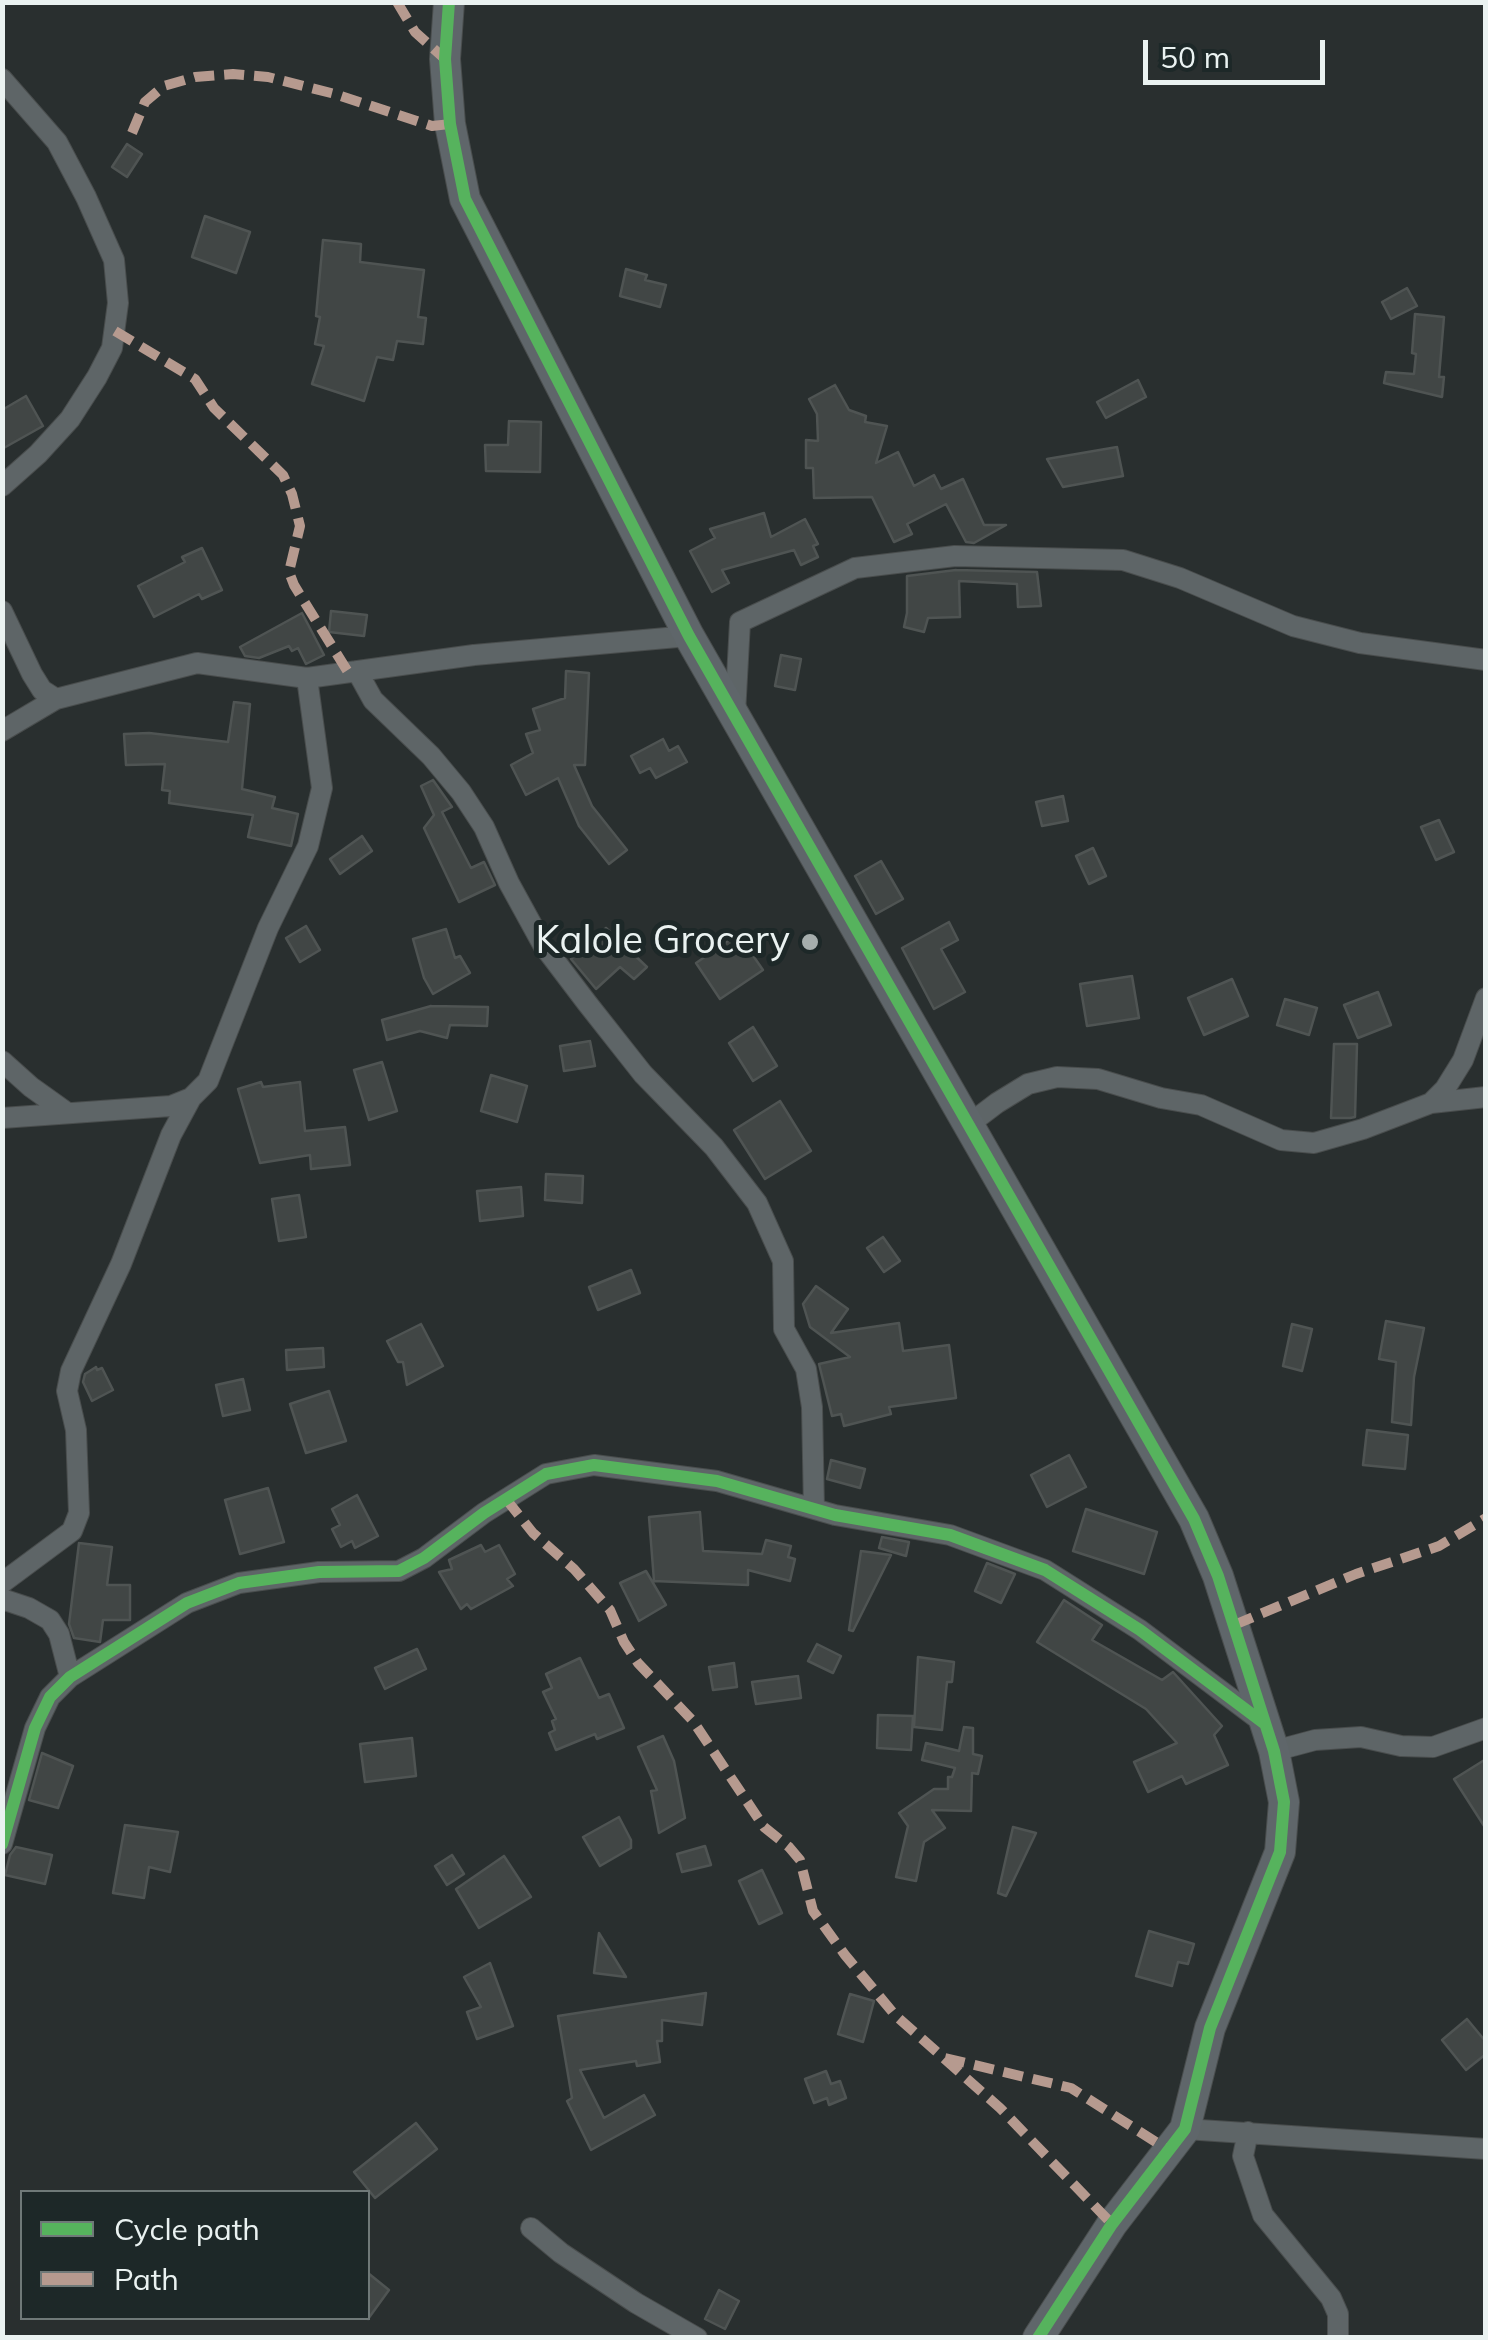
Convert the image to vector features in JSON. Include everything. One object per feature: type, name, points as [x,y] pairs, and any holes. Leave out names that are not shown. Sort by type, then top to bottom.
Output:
[{"type":"street","points":[[448,2],[445,59],[449,108],[466,198],[689,636],[1194,1519],[1218,1576],[1269,1737],[1284,1802],[1280,1852],[1210,2028],[1185,2130],[1112,2224],[1038,2338]]},
{"type":"street","points":[[2,80],[57,142],[86,197],[114,260],[118,303],[112,348],[98,376],[70,419],[2,486]]},
{"type":"street","points":[[734,716],[740,622],[855,568],[955,556],[1123,560],[1180,578],[1294,626],[1360,643],[1486,660]]},
{"type":"street","points":[[2,611],[32,674],[42,690],[56,699]]},
{"type":"street","points":[[2,731],[56,699],[197,663],[306,678],[474,655],[689,636]]},
{"type":"street","points":[[357,672],[373,700],[432,756],[460,792],[484,828],[544,945],[576,989],[644,1074],[714,1147],[757,1203],[783,1261],[784,1329],[806,1369],[812,1406],[814,1509]]},
{"type":"street","points":[[2,1583],[72,1530],[79,1513],[79,1479],[76,1430],[67,1391],[71,1370],[122,1264],[171,1135],[191,1098],[208,1081],[268,928],[308,846],[322,788],[306,678]]},
{"type":"street","points":[[1431,1103],[1446,1089],[1463,1060],[1486,998]]},
{"type":"street","points":[[2,1062],[66,1112]]},
{"type":"street","points":[[968,1125],[1028,1084],[1058,1078],[1098,1079],[1201,1106],[1281,1140],[1314,1142],[1431,1103],[1486,1097]]},
{"type":"street","points":[[2,1118],[171,1106],[191,1098]]},
{"type":"street","points":[[2,1844],[35,1728],[50,1697],[70,1676],[187,1604],[240,1583],[319,1572],[398,1571],[424,1558],[484,1513],[546,1474],[594,1465],[717,1480],[814,1509],[950,1535],[1046,1570],[1140,1630],[1269,1737],[1361,1737],[1400,1746],[1432,1747],[1486,1728]]},
{"type":"street","points":[[2,1599],[50,1620],[70,1676]]},
{"type":"street","points":[[1185,2130],[1486,2149]]},
{"type":"street","points":[[1248,2132],[1243,2156],[1263,2214],[1330,2298],[1338,2314],[1338,2338]]},
{"type":"street","points":[[530,2228],[636,2303],[697,2338]]},
{"type":"building","points":[[127,144],[142,154],[127,177],[112,167]]},
{"type":"building","points":[[205,216],[250,232],[236,273],[192,257]]},
{"type":"building","points":[[323,240],[361,244],[360,262],[424,270],[418,317],[426,318],[423,344],[397,341],[393,360],[377,357],[364,401],[312,384],[324,346],[315,344]]},
{"type":"building","points":[[626,269],[647,275],[645,280],[666,285],[660,307],[620,296]]},
{"type":"building","points":[[1407,288],[1417,306],[1391,319],[1382,302]]},
{"type":"building","points":[[1415,314],[1444,317],[1439,377],[1444,377],[1442,397],[1384,383],[1386,372],[1414,374]]},
{"type":"building","points":[[1138,380],[1146,397],[1106,418],[1097,402]]},
{"type":"building","points":[[835,385],[849,410],[866,416],[865,422],[887,426],[876,463],[898,452],[914,486],[934,475],[941,489],[963,479],[984,525],[1006,525],[974,543],[966,542],[946,504],[907,524],[912,534],[894,542],[872,497],[814,498],[813,468],[806,468],[806,440],[818,441],[817,414],[809,399]]},
{"type":"building","points":[[26,396],[43,426],[2,449],[2,410]]},
{"type":"building","points":[[509,421],[541,422],[540,472],[486,471],[485,445],[508,445]]},
{"type":"building","points":[[1117,447],[1123,476],[1063,487],[1047,459]]},
{"type":"building","points":[[764,513],[771,537],[805,519],[818,544],[813,546],[818,557],[801,565],[794,550],[722,570],[729,583],[712,592],[690,551],[715,538],[710,529]]},
{"type":"building","points":[[202,548],[222,590],[202,599],[199,594],[154,617],[138,586],[185,562],[182,557]]},
{"type":"building","points":[[956,570],[1037,572],[1041,606],[1018,607],[1017,584],[959,581],[960,617],[928,618],[924,632],[904,627],[907,576]]},
{"type":"building","points":[[331,611],[367,615],[364,636],[329,632]]},
{"type":"building","points":[[302,613],[324,655],[306,664],[298,648],[292,651],[289,646],[259,658],[245,656],[240,647]]},
{"type":"building","points":[[781,655],[801,659],[795,690],[775,686]]},
{"type":"building","points":[[566,671],[589,673],[585,765],[574,765],[592,806],[627,850],[609,864],[579,826],[558,778],[526,795],[511,765],[533,753],[526,734],[540,730],[533,709],[565,698]]},
{"type":"building","points":[[234,702],[250,704],[242,789],[275,797],[272,808],[298,814],[291,846],[248,837],[253,815],[169,803],[170,791],[162,790],[165,764],[126,765],[124,734],[228,742]]},
{"type":"building","points":[[663,739],[669,751],[678,746],[687,762],[656,778],[650,768],[640,773],[631,756]]},
{"type":"building","points":[[433,780],[452,807],[442,812],[471,868],[484,862],[495,885],[459,902],[424,828],[434,815],[421,786]]},
{"type":"building","points":[[1063,796],[1068,821],[1042,826],[1036,802]]},
{"type":"building","points":[[1439,820],[1454,852],[1436,860],[1421,827]]},
{"type":"building","points":[[362,836],[372,851],[340,874],[330,859]]},
{"type":"building","points":[[1093,848],[1106,876],[1089,884],[1076,856]]},
{"type":"building","points":[[881,861],[903,899],[876,914],[855,876]]},
{"type":"building","points":[[949,922],[958,940],[941,949],[965,992],[934,1009],[902,948]]},
{"type":"building","points":[[306,926],[320,950],[300,962],[286,938]]},
{"type":"building","points":[[606,928],[647,967],[634,979],[620,967],[596,989],[571,959]]},
{"type":"building","points":[[446,929],[455,958],[460,956],[470,973],[433,994],[413,939]]},
{"type":"building","points":[[738,934],[763,970],[720,999],[696,963]]},
{"type":"building","points":[[1132,976],[1139,1018],[1087,1026],[1080,984]]},
{"type":"building","points":[[1232,979],[1248,1016],[1204,1035],[1188,998]]},
{"type":"building","points":[[1378,992],[1391,1025],[1358,1038],[1344,1005]]},
{"type":"building","points":[[1285,999],[1317,1008],[1309,1035],[1277,1025]]},
{"type":"building","points":[[431,1006],[488,1007],[487,1026],[450,1025],[447,1038],[420,1031],[387,1040],[382,1020]]},
{"type":"building","points":[[753,1027],[777,1066],[753,1081],[729,1043]]},
{"type":"building","points":[[590,1041],[595,1066],[564,1071],[560,1046]]},
{"type":"building","points":[[1334,1044],[1357,1044],[1355,1117],[1331,1118]]},
{"type":"building","points":[[382,1062],[397,1111],[369,1120],[354,1070]]},
{"type":"building","points":[[491,1075],[527,1086],[517,1122],[481,1111]]},
{"type":"building","points":[[261,1082],[263,1087],[300,1082],[305,1131],[345,1127],[350,1165],[311,1169],[310,1155],[260,1163],[238,1089]]},
{"type":"building","points":[[780,1101],[811,1151],[765,1179],[734,1130]]},
{"type":"building","points":[[546,1174],[583,1176],[582,1203],[545,1200]]},
{"type":"building","points":[[521,1187],[523,1216],[480,1221],[477,1191]]},
{"type":"building","points":[[299,1195],[306,1237],[279,1241],[272,1199]]},
{"type":"building","points":[[883,1237],[900,1261],[884,1272],[867,1248]]},
{"type":"building","points":[[631,1270],[640,1293],[598,1310],[589,1287]]},
{"type":"building","points":[[816,1286],[848,1309],[831,1333],[899,1323],[903,1351],[949,1345],[956,1398],[889,1407],[891,1414],[844,1426],[841,1414],[832,1416],[819,1364],[850,1357],[810,1327],[803,1304]]},
{"type":"building","points":[[1386,1321],[1424,1328],[1414,1377],[1411,1425],[1392,1422],[1396,1362],[1379,1359]]},
{"type":"building","points":[[421,1324],[443,1366],[407,1385],[403,1362],[398,1362],[387,1341]]},
{"type":"building","points":[[1292,1324],[1312,1329],[1302,1371],[1283,1366]]},
{"type":"building","points":[[323,1348],[324,1367],[287,1370],[286,1350]]},
{"type":"building","points":[[102,1368],[113,1390],[92,1401],[83,1382],[85,1374]]},
{"type":"building","points":[[243,1379],[250,1410],[223,1416],[216,1385]]},
{"type":"building","points":[[329,1391],[346,1441],[306,1453],[290,1404]]},
{"type":"building","points":[[1367,1430],[1408,1435],[1405,1469],[1363,1465]]},
{"type":"building","points":[[1069,1455],[1086,1487],[1047,1507],[1031,1475]]},
{"type":"building","points":[[831,1460],[865,1469],[860,1488],[827,1479]]},
{"type":"building","points":[[268,1488],[284,1542],[240,1554],[225,1500]]},
{"type":"building","points":[[357,1495],[378,1536],[355,1548],[352,1541],[341,1547],[332,1529],[340,1525],[332,1509]]},
{"type":"building","points":[[1086,1509],[1157,1532],[1144,1574],[1073,1551]]},
{"type":"building","points":[[700,1512],[703,1551],[762,1554],[766,1540],[791,1546],[788,1557],[795,1559],[790,1581],[748,1570],[748,1585],[654,1581],[649,1517]]},
{"type":"building","points":[[882,1537],[909,1542],[906,1556],[879,1548]]},
{"type":"building","points":[[79,1543],[112,1547],[107,1585],[130,1585],[130,1620],[103,1620],[100,1642],[74,1638],[69,1624]]},
{"type":"building","points":[[481,1545],[485,1552],[499,1545],[515,1574],[507,1579],[513,1586],[471,1609],[467,1604],[461,1609],[439,1572],[452,1569],[449,1560]]},
{"type":"building","points":[[861,1551],[891,1555],[853,1631],[849,1630]]},
{"type":"building","points":[[987,1563],[1015,1574],[1001,1603],[975,1591]]},
{"type":"building","points":[[646,1571],[666,1605],[639,1621],[620,1583]]},
{"type":"building","points":[[1064,1600],[1102,1625],[1092,1640],[1162,1680],[1173,1672],[1222,1726],[1214,1735],[1228,1765],[1186,1784],[1182,1776],[1148,1792],[1134,1762],[1177,1743],[1146,1709],[1037,1642]]},
{"type":"building","points":[[817,1644],[841,1656],[833,1673],[808,1661]]},
{"type":"building","points":[[417,1649],[426,1669],[385,1689],[375,1668]]},
{"type":"building","points":[[918,1657],[954,1662],[952,1682],[947,1682],[942,1730],[914,1727]]},
{"type":"building","points":[[580,1658],[599,1698],[609,1694],[624,1728],[597,1739],[595,1734],[556,1750],[549,1733],[555,1730],[552,1721],[556,1719],[543,1692],[552,1688],[546,1674]]},
{"type":"building","points":[[734,1663],[737,1687],[713,1690],[709,1667]]},
{"type":"building","points":[[798,1676],[801,1698],[756,1704],[752,1682]]},
{"type":"building","points":[[878,1715],[913,1716],[911,1750],[877,1748]]},
{"type":"building","points":[[964,1727],[973,1728],[973,1754],[982,1756],[978,1774],[972,1773],[971,1811],[932,1810],[945,1828],[924,1842],[916,1881],[896,1877],[908,1826],[899,1813],[934,1789],[948,1789],[948,1777],[952,1777],[955,1768],[922,1760],[926,1743],[959,1751]]},
{"type":"building","points":[[663,1736],[674,1761],[685,1818],[659,1833],[651,1791],[657,1790],[638,1747]]},
{"type":"building","points":[[412,1738],[416,1776],[365,1782],[360,1744]]},
{"type":"building","points":[[42,1753],[73,1766],[58,1808],[29,1800]]},
{"type":"building","points":[[1486,1759],[1486,1829],[1454,1779]]},
{"type":"building","points":[[619,1817],[631,1848],[600,1866],[583,1837]]},
{"type":"building","points":[[125,1825],[178,1832],[170,1872],[149,1867],[144,1898],[113,1893]]},
{"type":"building","points":[[1013,1827],[1036,1833],[1006,1896],[998,1893]]},
{"type":"building","points":[[705,1846],[711,1865],[682,1872],[677,1854]]},
{"type":"building","points":[[16,1847],[52,1855],[45,1884],[5,1875]]},
{"type":"building","points":[[452,1855],[464,1874],[447,1885],[435,1866]]},
{"type":"building","points":[[504,1856],[531,1897],[479,1928],[456,1889]]},
{"type":"building","points":[[762,1870],[782,1913],[759,1924],[739,1881]]},
{"type":"building","points":[[1149,1931],[1194,1944],[1188,1964],[1178,1962],[1172,1986],[1136,1976]]},
{"type":"building","points":[[599,1933],[626,1977],[594,1973]]},
{"type":"building","points":[[490,1963],[513,2026],[477,2039],[467,2012],[481,2007],[464,1977]]},
{"type":"building","points":[[706,1993],[702,2025],[662,2020],[662,2041],[657,2041],[660,2062],[637,2066],[636,2061],[580,2070],[604,2118],[644,2095],[655,2115],[591,2150],[567,2101],[572,2098],[558,2016]]},
{"type":"building","points":[[850,1994],[874,2001],[863,2042],[838,2034]]},
{"type":"building","points":[[1467,2019],[1486,2042],[1486,2054],[1466,2070],[1442,2040]]},
{"type":"building","points":[[826,2071],[831,2084],[840,2081],[846,2098],[829,2105],[827,2098],[814,2103],[805,2079]]},
{"type":"building","points":[[416,2123],[437,2149],[375,2198],[354,2172]]},
{"type":"building","points":[[370,2275],[389,2290],[370,2316]]},
{"type":"building","points":[[719,2290],[739,2301],[725,2329],[705,2319]]},
{"type":"marked path","points":[[397,2],[415,32],[445,59]]},
{"type":"marked path","points":[[132,133],[145,102],[164,86],[195,77],[233,74],[268,77],[335,94],[432,126],[450,124]]},
{"type":"marked path","points":[[115,331],[195,379],[214,408],[283,475],[300,526],[289,572],[348,672]]},
{"type":"marked path","points":[[506,1499],[533,1533],[574,1569],[610,1610],[638,1663],[693,1721],[764,1827],[800,1860],[813,1911],[895,2015],[1000,2108],[1112,2224]]},
{"type":"marked path","points":[[1234,1625],[1356,1574],[1439,1546],[1486,1518]]},
{"type":"marked path","points":[[945,2058],[1071,2088],[1170,2151]]},
{"type":"cycle path","points":[[449,2],[445,59],[450,124],[465,199],[689,636],[1194,1519],[1218,1576],[1274,1751],[1284,1802],[1280,1852],[1210,2028],[1185,2129],[1112,2224],[1038,2338]]},
{"type":"cycle path","points":[[2,1844],[35,1728],[50,1697],[70,1677],[187,1603],[239,1583],[319,1572],[399,1571],[546,1474],[594,1465],[717,1481],[835,1515],[950,1535],[1045,1570],[1140,1630],[1265,1724]]},
{"type":"place","name":"Kalole Grocery","points":[[810,942]]}]
